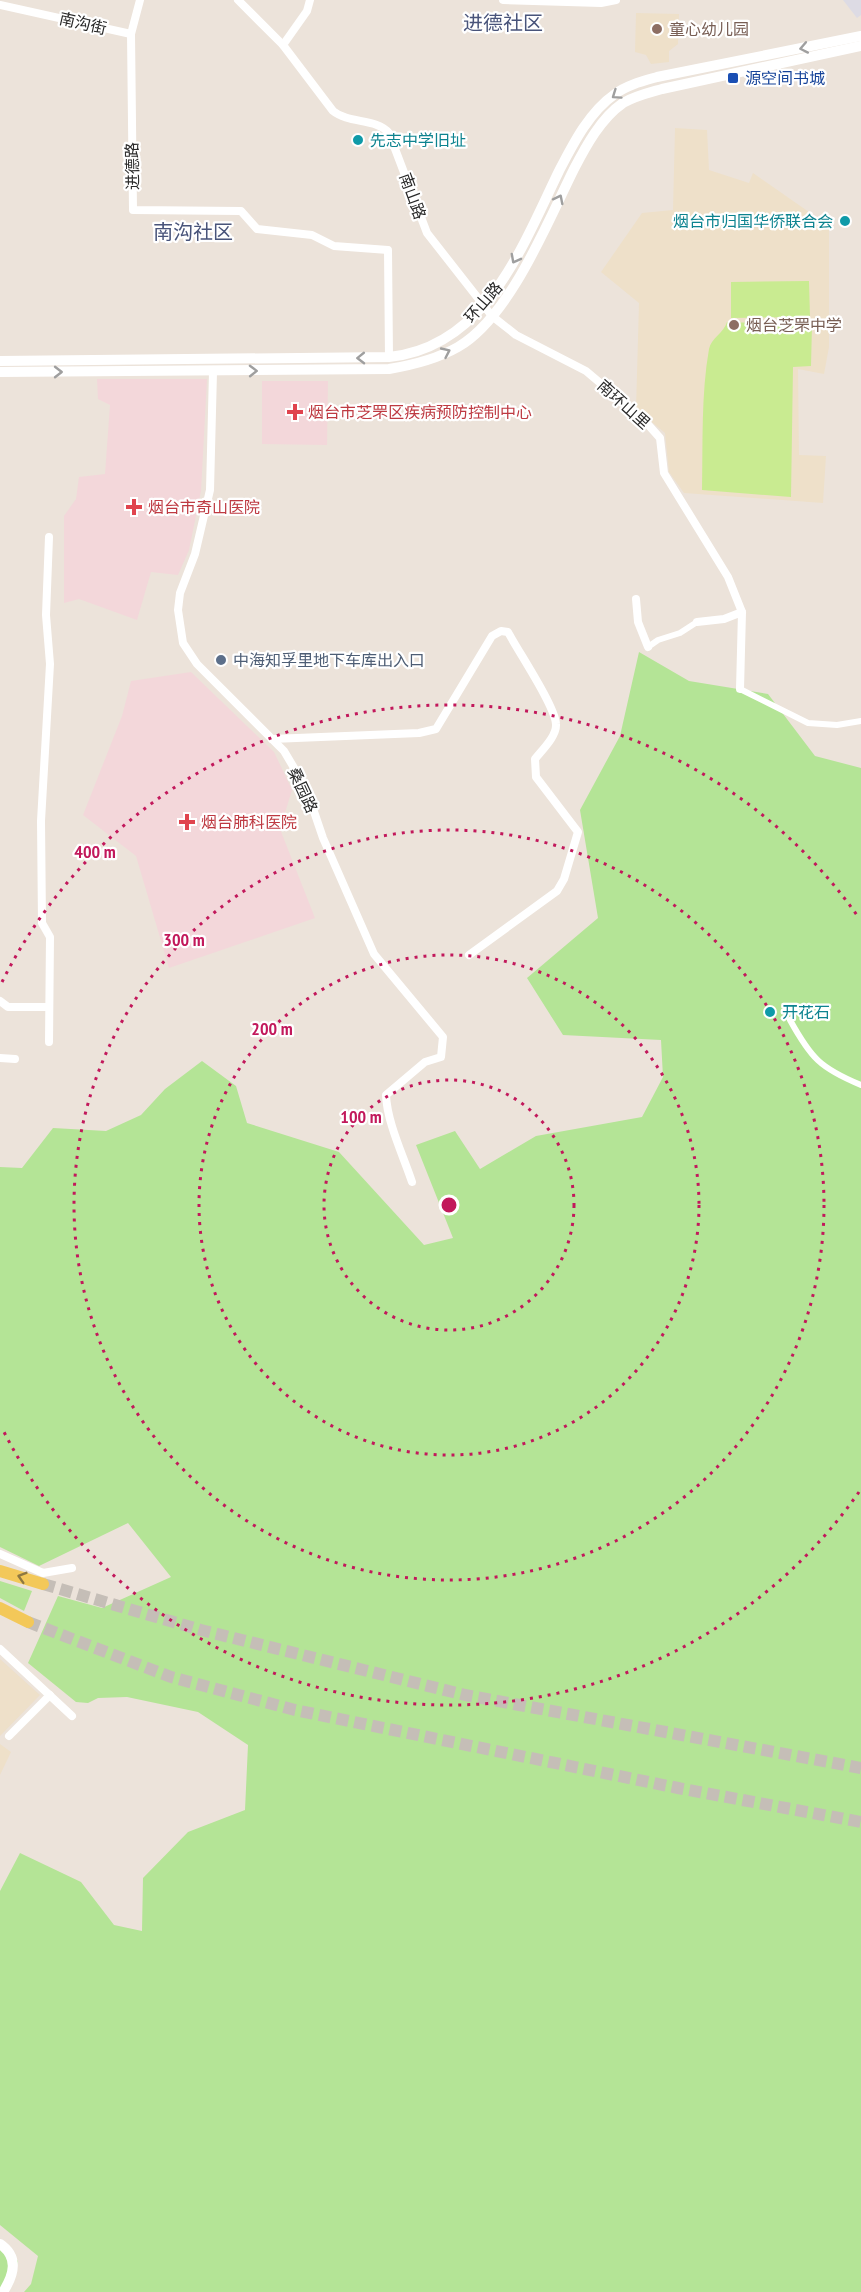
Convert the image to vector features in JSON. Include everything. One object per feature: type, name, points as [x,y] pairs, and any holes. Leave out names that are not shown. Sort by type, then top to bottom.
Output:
[{"type":"main road","name":"环山路","points":[[0,361],[389,357],[434,346],[454,335],[483,307],[507,275],[569,151],[599,108],[615,93],[635,83],[657,77],[861,36]]},
{"type":"main road","name":"环山路","points":[[0,372],[213,372],[404,366],[438,357],[460,346],[492,316],[518,282],[593,136],[622,104],[640,95],[662,89],[861,46]]},
{"type":"main road","points":[[0,1571],[43,1584]]},
{"type":"main road","points":[[0,1608],[28,1622]]},
{"type":"main road","points":[[0,2244],[11,2254],[13,2264],[12,2277],[3,2292]]},
{"type":"street","name":"进德路","points":[[140,0],[131,34],[133,210],[241,211],[257,229],[312,235],[334,246],[388,250],[389,357]]},
{"type":"street","name":"南山路","points":[[238,0],[283,45],[333,111],[340,117],[379,125],[388,133],[427,233],[483,307]]},
{"type":"street","points":[[283,45],[307,11],[310,0]]},
{"type":"street","points":[[502,0],[601,3],[616,0]]},
{"type":"street","name":"南沟街","points":[[0,5],[131,34]]},
{"type":"street","name":"南环山里","points":[[483,307],[516,335],[586,371],[645,420],[660,438],[664,473],[728,577],[742,612]]},
{"type":"street","name":"桑园路","points":[[213,372],[210,490],[195,555],[180,593],[179,628],[183,643],[197,664],[284,751],[306,788],[323,837],[374,954],[443,1037],[441,1057],[425,1062],[386,1095],[387,1114],[395,1130],[412,1182]]},
{"type":"street","points":[[49,537],[46,615],[50,664],[41,821],[42,923],[50,937],[49,1042]]},
{"type":"street","points":[[636,599],[638,622],[648,647],[658,640],[680,633],[697,622],[724,619],[742,612],[740,690],[808,723],[837,725],[861,721]]},
{"type":"street","points":[[272,739],[419,733],[436,729],[492,636],[501,631],[508,632],[551,710],[556,724],[551,739],[535,759],[536,777],[578,832],[564,879],[557,891],[470,955]]},
{"type":"street","points":[[0,1001],[8,1007],[49,1007]]},
{"type":"street","points":[[790,1020],[808,1052],[836,1075],[861,1085]]},
{"type":"street","points":[[0,1058],[15,1059]]},
{"type":"street","points":[[0,1554],[43,1572],[72,1568]]},
{"type":"street","points":[[0,1649],[72,1716]]},
{"type":"street","points":[[9,1736],[50,1695]]},
{"type":"shaded area","points":[[843,0],[861,0],[861,15],[857,18]]},
{"type":"shaded area","name":"童心幼儿园","points":[[636,13],[679,14],[678,44],[669,51],[669,62],[651,64],[646,55],[635,52]]},
{"type":"shaded area","name":"烟台芝罘中学","points":[[675,128],[707,130],[709,170],[749,183],[753,173],[829,226],[829,347],[824,374],[798,369],[799,455],[826,456],[823,503],[684,493],[669,472],[665,433],[636,409],[639,303],[601,272],[642,213],[673,210]]},
{"type":"shaded area","name":"烟台市奇山医院","points":[[97,379],[207,379],[201,491],[189,550],[178,575],[151,572],[137,620],[79,599],[64,603],[64,516],[76,499],[79,477],[105,474],[110,405],[98,399]]},
{"type":"shaded area","name":"烟台市芝罘区疾病预防控制中心","points":[[262,381],[328,381],[327,445],[262,444]]},
{"type":"shaded area","name":"烟台肺科医院","points":[[191,672],[274,752],[292,790],[280,829],[315,918],[169,968],[136,856],[83,815],[122,716],[131,681]]},
{"type":"shaded area","points":[[0,1659],[40,1695],[0,1736]]},
{"type":"shaded area","points":[[0,1744],[11,1752],[0,1775]]},
{"type":"green space","points":[[809,281],[810,317],[731,318],[731,282]]},
{"type":"green space","points":[[727,322],[812,325],[811,366],[793,367],[791,497],[702,490],[706,366],[710,345]]},
{"type":"green space","points":[[639,652],[689,681],[768,694],[815,756],[861,768],[861,2292],[24,2292],[31,2284],[38,2256],[0,2225],[0,1891],[20,1853],[81,1882],[114,1925],[142,1931],[143,1878],[188,1832],[245,1810],[248,1745],[198,1712],[127,1697],[98,1698],[88,1703],[76,1702],[28,1663],[58,1596],[102,1608],[171,1577],[128,1523],[39,1566],[0,1547],[0,1167],[22,1168],[53,1128],[106,1131],[141,1115],[165,1089],[202,1061],[236,1086],[247,1123],[339,1152],[424,1245],[453,1238],[416,1145],[455,1131],[480,1169],[536,1136],[642,1117],[663,1077],[661,1040],[563,1035],[527,978],[598,918],[580,810],[620,736]]},
{"type":"green space","points":[[0,1581],[32,1591],[24,1611],[0,1598]]},
{"type":"green space","points":[[0,2247],[18,2261],[14,2275],[0,2292]]},
{"type":"tunnel","points":[[43,1584],[201,1630],[465,1695],[861,1768]]},
{"type":"tunnel","points":[[28,1622],[171,1677],[295,1710],[678,1788],[861,1822]]},
{"type":"place","name":"童心幼儿园","points":[[657,29]]},
{"type":"place","name":"源空间书城","points":[[733,78]]},
{"type":"place","name":"先志中学旧址","points":[[358,140]]},
{"type":"place","name":"烟台市归国华侨联合会","points":[[845,221]]},
{"type":"place","name":"烟台芝罘中学","points":[[734,325]]},
{"type":"place","name":"烟台市芝罘区疾病预防控制中心","points":[[295,412]]},
{"type":"place","name":"烟台市奇山医院","points":[[134,507]]},
{"type":"place","name":"中海知孚里地下车库出入口","points":[[221,660]]},
{"type":"place","name":"烟台肺科医院","points":[[187,822]]},
{"type":"place","name":"开花石","points":[[770,1012]]},
{"type":"district","name":"进德社区","points":[[503,23]]},
{"type":"district","name":"南沟社区","points":[[193,232]]}]
